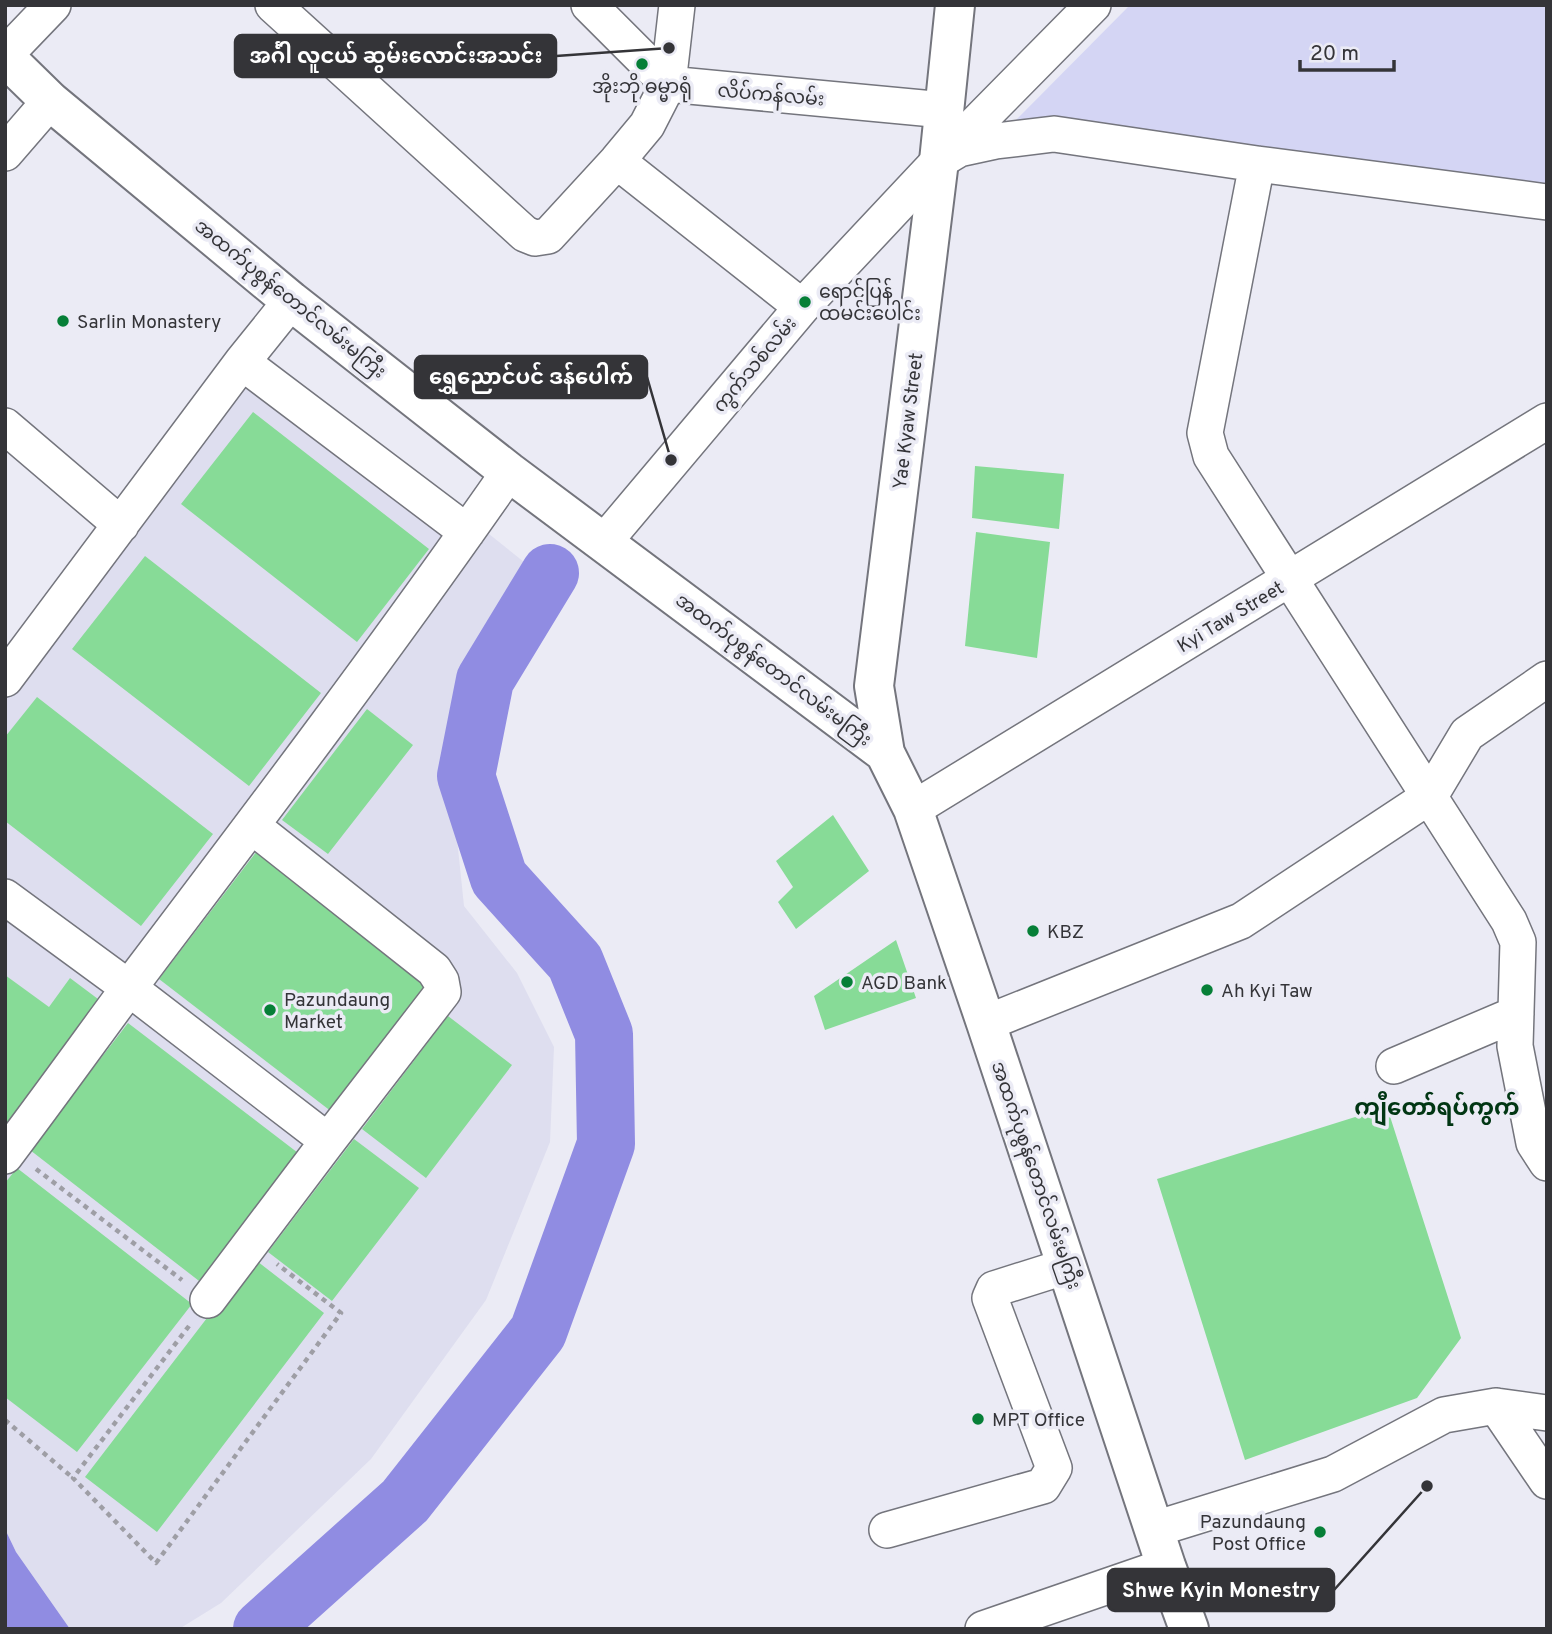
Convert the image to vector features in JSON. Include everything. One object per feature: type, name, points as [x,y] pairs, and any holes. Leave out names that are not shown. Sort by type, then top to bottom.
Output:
[{"type":"main road","name":"Yae Kyaw Street","points":[[886,753],[874,686],[939,161],[955,5]]},
{"type":"main road","name":"အထက်ပုစွန်တောင်လမ်းမကြီး","points":[[5,56],[50,101],[292,301],[509,471],[886,753],[913,809],[1189,1629]]},
{"type":"street","points":[[5,56],[53,5]]},
{"type":"street","points":[[273,5],[525,234],[535,238],[548,236],[647,125],[667,84],[677,5]]},
{"type":"street","points":[[589,5],[667,84]]},
{"type":"street","name":"ကွက်သစ်လမ်း","points":[[604,542],[802,307],[939,161],[1093,5]]},
{"type":"street","name":"လိပ်ကန်လမ်း","points":[[667,84],[944,110]]},
{"type":"street","points":[[5,153],[50,101]]},
{"type":"street","points":[[939,161],[959,149],[996,141],[1054,134],[1256,164],[1547,202]]},
{"type":"street","points":[[617,161],[802,307]]},
{"type":"street","points":[[1256,164],[1205,433],[1211,457],[1500,905],[1518,942],[1515,1046],[1534,1143],[1547,1163]]},
{"type":"street","points":[[5,679],[242,362],[292,301]]},
{"type":"street","points":[[242,362],[467,532]]},
{"type":"street","name":"Kyi Taw Street","points":[[913,809],[1547,421]]},
{"type":"street","points":[[5,426],[121,525]]},
{"type":"street","points":[[8,1153],[252,826],[509,471]]},
{"type":"street","points":[[986,1023],[1241,922],[1430,796],[1467,733],[1547,679]]},
{"type":"street","points":[[208,1300],[443,992],[441,981],[434,970],[252,826]]},
{"type":"street","points":[[5,897],[129,988],[328,1141]]},
{"type":"street","points":[[1394,1066],[1516,1014]]},
{"type":"street","points":[[887,1530],[1042,1486],[1054,1468],[990,1298],[994,1289],[1068,1266]]},
{"type":"street","points":[[1156,1530],[1333,1475],[1444,1415],[1496,1406],[1547,1413]]},
{"type":"street","points":[[1496,1406],[1547,1480]]},
{"type":"street","points":[[983,1629],[1166,1566]]},
{"type":"path","points":[[8,1153],[208,1300],[73,1478]]},
{"type":"path","points":[[5,1420],[73,1478],[156,1563],[341,1313],[250,1244]]},
{"type":"shaded area","points":[[1130,5],[1547,5],[1547,189],[1015,121]]},
{"type":"shaded area","name":"Pazundaung Market","points":[[268,357],[529,566],[459,672],[451,781],[464,906],[517,973],[554,1047],[550,1142],[486,1300],[371,1459],[221,1603],[179,1629],[70,1629],[16,1552],[5,1529],[5,687]]},
{"type":"shaded area","points":[[5,1529],[16,1552],[70,1629],[5,1629]]},
{"type":"building","points":[[253,412],[429,549],[357,642],[181,504]]},
{"type":"building","points":[[975,466],[1064,474],[1059,529],[972,518]]},
{"type":"building","points":[[976,532],[1050,542],[1037,658],[965,646]]},
{"type":"building","points":[[145,556],[321,693],[249,786],[72,649]]},
{"type":"building","points":[[37,697],[213,834],[141,926],[5,821],[5,737]]},
{"type":"building","points":[[367,709],[413,745],[328,854],[282,820]]},
{"type":"building","points":[[833,815],[869,871],[796,929],[778,902],[793,887],[776,861]]},
{"type":"building","points":[[257,851],[430,984],[332,1112],[159,979]]},
{"type":"building","points":[[896,940],[916,998],[825,1030],[814,996]]},
{"type":"building","points":[[5,975],[49,1007],[70,978],[106,1005],[5,1141]]},
{"type":"building","points":[[448,1016],[512,1065],[426,1178],[362,1129]]},
{"type":"building","points":[[128,1023],[302,1156],[203,1284],[30,1150]]},
{"type":"building","points":[[1387,1107],[1461,1338],[1417,1398],[1245,1460],[1157,1179]]},
{"type":"building","points":[[354,1139],[419,1188],[332,1301],[268,1252]]},
{"type":"building","points":[[17,1168],[192,1304],[77,1452],[5,1397],[5,1183]]},
{"type":"building","points":[[253,1258],[324,1313],[157,1532],[85,1477]]},
{"type":"waterway","points":[[262,1629],[405,1501],[538,1332],[606,1144],[604,1034],[575,962],[499,878],[466,776],[485,680],[550,573]]},
{"type":"place","name":"အင်္ဂါ လူငယ် ဆွမ်းလောင်းအသင်း","points":[[669,48]]},
{"type":"place","name":"အိုးဘို ဓမ္မာရုံ","points":[[642,64]]},
{"type":"place","name":"ရောင်ပြန် ထမင်းပေါင်း","points":[[805,302]]},
{"type":"place","name":"Sarlin Monastery","points":[[63,321]]},
{"type":"place","name":"ရွှေညောင်ပင် ဒန်ပေါက်","points":[[671,460]]},
{"type":"place","name":"KBZ","points":[[1033,931]]},
{"type":"place","name":"AGD Bank","points":[[847,982]]},
{"type":"place","name":"Ah Kyi Taw","points":[[1207,990]]},
{"type":"place","name":"Pazundaung Market","points":[[270,1010]]},
{"type":"place","name":"MPT Office","points":[[978,1419]]},
{"type":"place","name":"Shwe Kyin Monestry","points":[[1427,1486]]},
{"type":"place","name":"Pazundaung Post Office","points":[[1320,1532]]},
{"type":"district","name":"ကျီတော်ရပ်ကွက်","points":[[1437,1107]]}]
